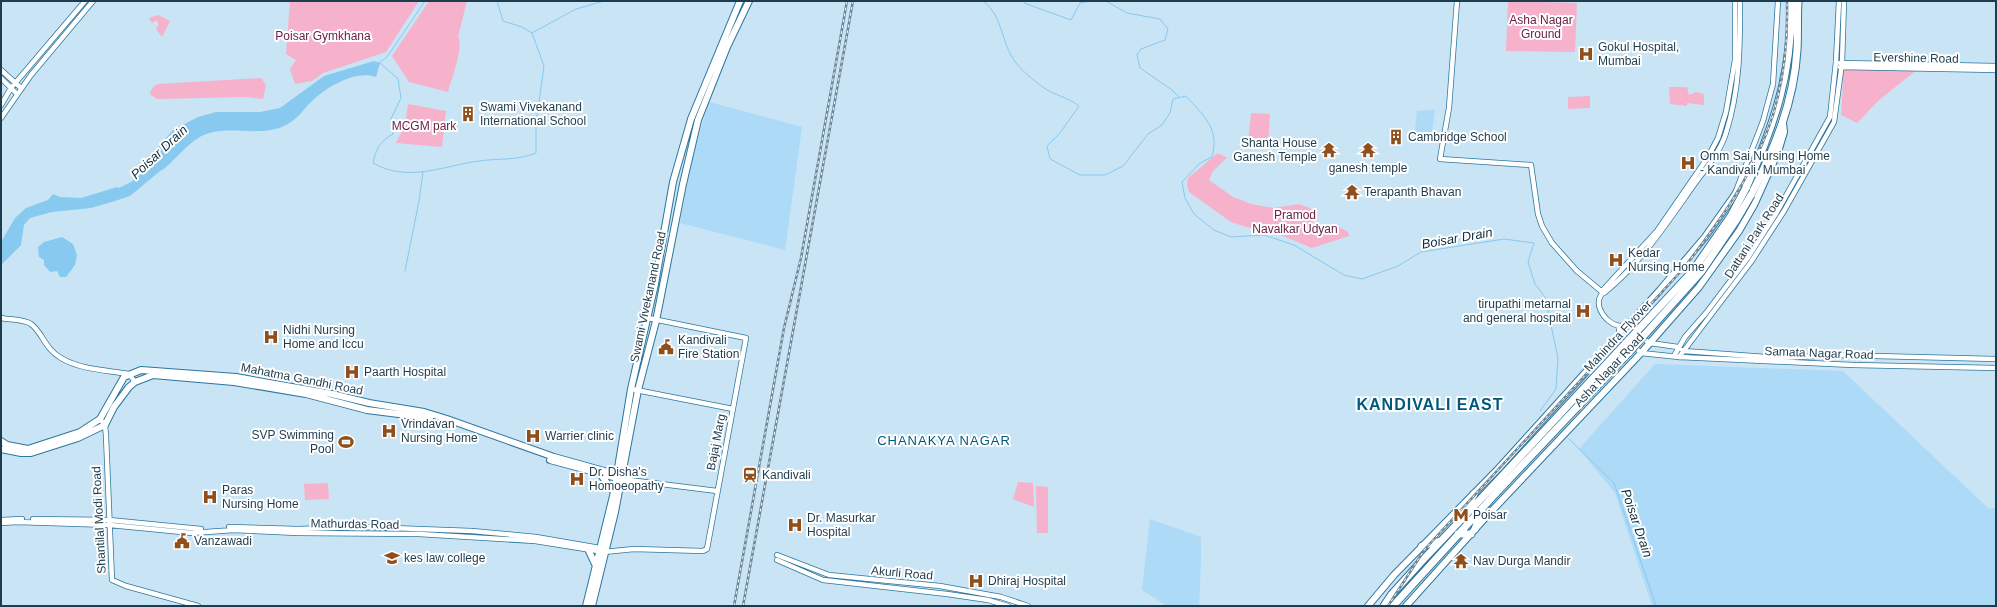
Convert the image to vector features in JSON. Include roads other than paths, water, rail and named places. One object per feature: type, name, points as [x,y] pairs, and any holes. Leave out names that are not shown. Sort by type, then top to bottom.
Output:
[{"type":"highway","name":"Mahindra Flyover","points":[[1494,490],[1692,272],[1731,216],[1761,155],[1785,79],[1790,50],[1791,1]]},
{"type":"highway","name":"Mahindra Flyover","points":[[1494,490],[1630,351],[1696,277],[1722,243],[1751,195],[1769,160],[1783,121],[1789,100],[1797,51],[1798,1]]},
{"type":"highway","points":[[1458,534],[1473,532],[1494,490]]},
{"type":"highway","points":[[1384,606],[1392,594],[1440,541],[1462,518],[1494,490]]},
{"type":"highway","points":[[1462,518],[1474,494]]},
{"type":"highway","points":[[1393,606],[1486,504]]},
{"type":"highway","points":[[1422,546],[1440,541]]},
{"type":"main road","name":"Swami Vivekanand Road","points":[[586,606],[595,564],[604,550],[614,492],[619,477],[618,464],[631,389],[648,318],[673,182],[690,119],[740,1]]},
{"type":"main road","name":"Swami Vivekanand Road","points":[[592,606],[638,390],[656,321],[683,184],[698,120],[727,46],[749,1]]},
{"type":"main road","name":"Asha Nagar Road","points":[[1406,606],[1615,379],[1641,353],[1699,287],[1747,218],[1754,205],[1778,152],[1784,132],[1783,121]]},
{"type":"main road","points":[[1368,606],[1422,546],[1474,494],[1705,237],[1734,196],[1752,165],[1761,155]]},
{"type":"main road","points":[[1596,360],[1607,368],[1615,379]]},
{"type":"main road","name":"Mahatma Gandhi Road","points":[[129,374],[141,370],[236,377],[332,394],[369,404],[424,412],[602,473]]},
{"type":"main road","points":[[1,441],[7,445],[28,448],[80,432],[100,419],[124,377],[129,374]]},
{"type":"main road","name":"Mahatma Gandhi Road","points":[[105,425],[114,407],[129,387],[135,382],[153,375],[234,382],[306,394],[367,410],[423,416],[553,461],[619,477]]},
{"type":"main road","points":[[1,449],[21,453],[31,453],[78,438],[105,425]]},
{"type":"main road","points":[[614,492],[602,473],[618,464]]},
{"type":"main road","points":[[588,549],[595,564]]},
{"type":"street","points":[[1,105],[11,88],[85,1]]},
{"type":"street","points":[[1,118],[21,88],[93,1]]},
{"type":"street","points":[[1457,1],[1449,108],[1440,159],[1531,165],[1538,214],[1542,226],[1552,243],[1572,265],[1602,293]]},
{"type":"street","points":[[1650,343],[1621,329],[1608,320],[1598,308],[1598,300],[1602,293],[1657,231],[1708,156],[1718,138],[1726,112],[1733,74],[1735,1]]},
{"type":"street","points":[[1602,293],[1625,273],[1659,234],[1700,177],[1721,144],[1733,107],[1739,70],[1740,1]]},
{"type":"street","points":[[1734,196],[1740,177],[1763,121],[1773,84],[1778,1]]},
{"type":"street","name":"Dattani Park Road","points":[[1674,356],[1678,348],[1747,260],[1778,210],[1830,117],[1836,64],[1837,30],[1841,2]]},
{"type":"street","name":"Dattani Park Road","points":[[1679,357],[1751,262],[1784,211],[1835,118],[1842,65],[1841,2]]},
{"type":"street","points":[[1837,30],[1842,30]]},
{"type":"street","name":"Evershine Road","points":[[1836,64],[1996,70]]},
{"type":"street","name":"Evershine Road","points":[[1842,65],[1996,66]]},
{"type":"street","points":[[1,70],[21,88]]},
{"type":"street","points":[[1,78],[17,94]]},
{"type":"street","points":[[1817,139],[1822,142]]},
{"type":"street","points":[[1808,156],[1813,158]]},
{"type":"street","points":[[1,318],[31,324],[50,351],[62,359],[105,372],[129,374],[135,382]]},
{"type":"street","points":[[648,318],[656,321]]},
{"type":"street","name":"Bajaj Marg","points":[[656,321],[746,338],[707,549]]},
{"type":"street","points":[[1621,329],[1641,353]]},
{"type":"street","name":"Samata Nagar Road","points":[[1650,343],[1678,348],[1684,351],[1781,358],[1863,355],[1996,359]]},
{"type":"street","name":"Samata Nagar Road","points":[[1641,353],[1679,357],[1996,368]]},
{"type":"street","points":[[631,389],[733,408]]},
{"type":"street","points":[[100,419],[105,425]]},
{"type":"street","name":"Shantilal Modi Road","points":[[105,425],[112,580],[126,586],[198,606]]},
{"type":"street","points":[[619,477],[717,491]]},
{"type":"street","points":[[1,520],[110,522],[192,529],[234,527],[298,529],[365,528],[472,532],[536,537],[604,550]]},
{"type":"street","name":"Mathurdas Road","points":[[1,523],[110,522],[192,533],[234,530],[305,533],[419,534],[535,541],[604,550],[703,551],[707,549]]},
{"type":"street","name":"Akurli Road","points":[[1008,606],[988,600],[947,594],[823,580],[777,557],[828,575],[940,586],[1001,597],[1028,606]]},
{"type":"water","points":[[374,61],[380,63],[376,77],[368,75],[359,76],[333,85],[318,96],[296,119],[288,124],[267,130],[224,131],[204,135],[185,148],[164,169],[130,196],[91,208],[52,212],[30,218],[24,225],[21,245],[1,265],[1,242],[15,218],[26,208],[48,200],[53,194],[60,197],[81,198],[117,187],[119,188],[131,182],[141,174],[142,168],[146,168],[149,165],[147,157],[156,150],[173,130],[198,117],[216,112],[260,112],[280,108],[324,76]]},
{"type":"water","points":[[62,237],[73,244],[77,255],[75,265],[66,277],[60,277],[57,271],[50,272],[44,265],[44,260],[39,257],[38,247],[44,242]]},
{"type":"waterway","name":"Poisar Drain","points":[[379,63],[387,57],[425,1]]},
{"type":"waterway","name":"Poisar Drain","points":[[497,1],[503,21],[522,27],[532,33],[576,9],[604,1]]},
{"type":"waterway","name":"Boisar Drain","points":[[983,1],[990,7],[994,14],[1007,47],[1016,63],[1045,89],[1072,101],[1079,106],[1060,133],[1047,146],[1050,159],[1080,175],[1105,175],[1123,166],[1148,134],[1162,125],[1170,113],[1173,99],[1186,96],[1209,124],[1214,138],[1214,147],[1212,157],[1200,163],[1182,182],[1185,198],[1194,214],[1214,230],[1231,237],[1264,235],[1294,245],[1344,275],[1362,279],[1398,266],[1421,252],[1504,239],[1534,243],[1528,262],[1535,284],[1545,297],[1558,358],[1556,389],[1540,411]]},
{"type":"waterway","points":[[1025,1],[1024,3],[1071,20],[1080,3],[1091,1]]},
{"type":"waterway","points":[[1106,1],[1127,13],[1160,19],[1168,29],[1165,40],[1141,49],[1137,55],[1140,68],[1172,90],[1179,97]]},
{"type":"waterway","points":[[380,63],[398,79],[401,98],[391,119],[393,134],[379,146],[373,163],[386,169],[399,172],[412,172],[438,169],[486,160],[529,156],[536,153],[536,123],[544,66],[532,33]]},
{"type":"waterway","points":[[405,271],[419,201],[423,172]]},
{"type":"waterway","name":"Poisar Drain","points":[[1569,439],[1614,483],[1656,606]]},
{"type":"railway","points":[[734,606],[784,328],[801,258],[847,1]]},
{"type":"railway","points":[[743,606],[853,1]]},
{"type":"railway","points":[[1388,606],[1425,549],[1683,269],[1730,204],[1741,187],[1759,151],[1767,132],[1777,100],[1781,84],[1787,34],[1787,1]]},
{"type":"place","name":"Gokul Hospital, Mumbai","points":[[1586,54]]},
{"type":"place","name":"Swami Vivekanand International School","points":[[468,114]]},
{"type":"place","name":"Cambridge School","points":[[1396,137]]},
{"type":"place","name":"Shanta House Ganesh Temple","points":[[1329,150]]},
{"type":"place","name":"ganesh temple","points":[[1368,150]]},
{"type":"place","name":"Omm Sai Nursing Home - Kandivali, Mumbai","points":[[1688,163]]},
{"type":"place","name":"Terapanth Bhavan","points":[[1352,192]]},
{"type":"place","name":"Kedar Nursing Home","points":[[1616,260]]},
{"type":"place","name":"tirupathi metarnal and general hospital","points":[[1583,311]]},
{"type":"place","name":"Nidhi Nursing Home and Iccu","points":[[271,337]]},
{"type":"place","name":"Kandivali Fire Station","points":[[666,347]]},
{"type":"place","name":"Paarth Hospital","points":[[352,372]]},
{"type":"place","name":"Vrindavan Nursing Home","points":[[389,431]]},
{"type":"place","name":"Warrier clinic","points":[[533,436]]},
{"type":"place","name":"SVP Swimming Pool","points":[[346,442]]},
{"type":"place","name":"Kandivali","points":[[750,475]]},
{"type":"place","name":"Dr. Disha's Homoeopathy","points":[[577,479]]},
{"type":"place","name":"Paras Nursing Home","points":[[210,497]]},
{"type":"place","name":"Poisar","points":[[1461,515]]},
{"type":"place","name":"Dr. Masurkar Hospital","points":[[795,525]]},
{"type":"place","name":"Vanzawadi","points":[[182,541]]},
{"type":"place","name":"kes law college","points":[[392,558]]},
{"type":"place","name":"Nav Durga Mandir","points":[[1461,561]]},
{"type":"place","name":"Dhiraj Hospital","points":[[976,581]]},
{"type":"district","name":"KANDIVALI EAST","points":[[1430,404]]},
{"type":"district","name":"CHANAKYA NAGAR","points":[[944,440]]},
{"type":"park label","name":"Asha Nagar Ground","points":[[1541,27]]},
{"type":"park label","name":"Poisar Gymkhana","points":[[323,36]]},
{"type":"park label","name":"MCGM park","points":[[424,126]]},
{"type":"park label","name":"Pramod Navalkar Udyan","points":[[1295,222]]}]
